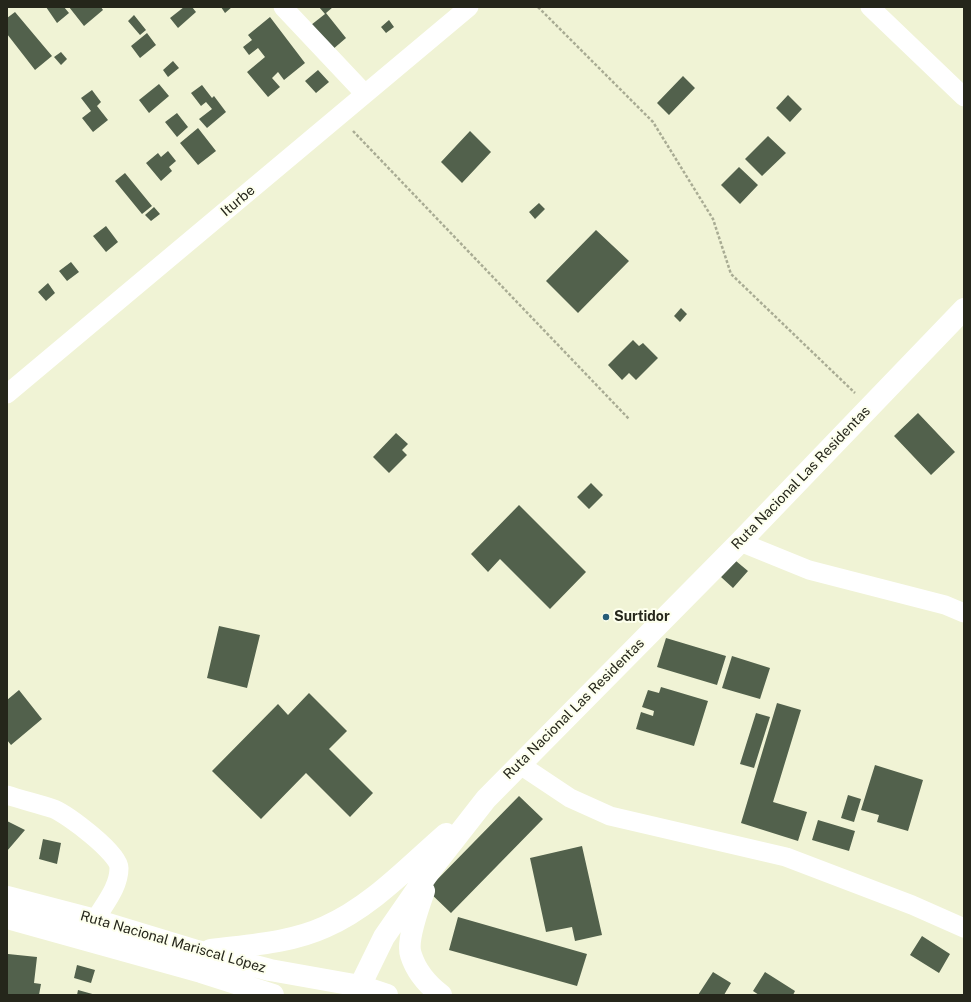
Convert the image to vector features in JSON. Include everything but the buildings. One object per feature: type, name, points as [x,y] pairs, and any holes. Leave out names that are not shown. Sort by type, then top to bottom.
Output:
[{"type":"highway","name":"Ruta Nacional Las Residentas","points":[[366,991],[384,937],[429,872],[486,799],[518,764],[740,542],[964,309]]},
{"type":"highway","points":[[197,951],[272,943],[324,928],[344,918],[365,904],[486,799]]},
{"type":"highway","points":[[429,872],[416,916],[410,954],[426,983],[441,995]]},
{"type":"highway","name":"Ruta Nacional Mariscal López","points":[[7,896],[95,920],[197,951],[270,970],[387,995]]},
{"type":"highway","name":"Ruta Nacional Mariscal López","points":[[7,918],[238,984],[271,995]]},
{"type":"highway","points":[[238,984],[366,991]]},
{"type":"street","points":[[283,7],[365,94]]},
{"type":"street","name":"Iturbe","points":[[7,394],[469,7]]},
{"type":"street","points":[[870,7],[964,97]]},
{"type":"street","points":[[740,542],[809,570],[945,605],[964,613]]},
{"type":"street","points":[[518,764],[570,798],[610,816],[786,857],[912,905],[964,928]]},
{"type":"street","points":[[7,795],[55,810],[75,823],[111,852],[119,865],[118,882],[95,920]]},
{"type":"path","points":[[538,7],[653,122],[713,220],[731,274],[870,407]]},
{"type":"path","points":[[338,116],[629,419]]},
{"type":"place","name":"Surtidor","points":[[606,617]]}]
